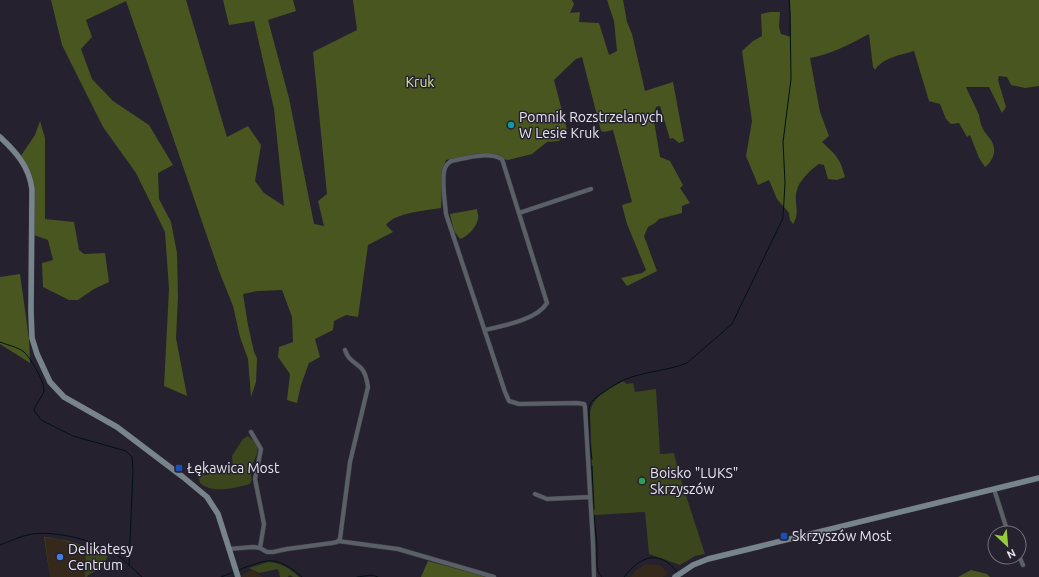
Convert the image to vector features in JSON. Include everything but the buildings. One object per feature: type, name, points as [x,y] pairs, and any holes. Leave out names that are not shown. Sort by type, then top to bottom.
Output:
[{"type":"street","points":[[0,137],[20,157],[27,168],[30,178],[32,189],[32,338],[37,354],[50,382],[64,397],[117,427],[183,476],[207,497],[218,514],[238,577]]},
{"type":"street","points":[[484,330],[524,320],[544,307],[547,303],[502,159],[492,156],[481,156],[452,161],[444,168],[446,214],[484,330],[505,392],[511,402],[519,404],[584,404],[594,577]]},
{"type":"street","points":[[518,213],[591,188]]},
{"type":"street","points":[[338,541],[341,537],[350,462],[368,387],[366,376],[362,370],[348,358],[345,350]]},
{"type":"street","points":[[251,432],[262,449],[255,479],[264,520],[260,548]]},
{"type":"street","points":[[675,577],[683,571],[708,559],[1039,478]]},
{"type":"street","points":[[994,489],[1005,525]]},
{"type":"street","points":[[535,494],[547,499],[590,497]]},
{"type":"street","points":[[229,549],[248,547],[260,548],[267,552],[273,552],[287,548],[338,541],[398,550],[447,562],[494,577]]},
{"type":"shaded area","points":[[44,538],[59,539],[86,548],[85,577],[50,577]]},
{"type":"shaded area","points":[[646,564],[660,565],[668,573],[663,577],[630,577],[636,570]]},
{"type":"shaded area","points":[[252,570],[263,577],[242,577],[242,575]]},
{"type":"green space","name":"Kruk","points":[[51,0],[186,0],[227,137],[248,126],[261,145],[255,181],[264,193],[284,206],[274,109],[254,21],[229,25],[223,0],[293,0],[296,11],[268,20],[289,98],[314,224],[324,226],[318,201],[327,194],[313,52],[357,30],[353,0],[572,0],[574,4],[570,13],[580,12],[579,22],[599,23],[609,55],[617,51],[614,21],[607,0],[623,0],[627,22],[632,34],[645,91],[673,82],[684,141],[679,143],[673,138],[670,139],[660,106],[656,107],[653,115],[660,157],[670,161],[683,185],[680,188],[690,203],[682,206],[682,213],[659,219],[648,227],[644,236],[657,271],[627,286],[621,278],[642,273],[646,270],[627,224],[622,205],[632,202],[613,130],[604,132],[601,131],[582,57],[576,59],[554,80],[567,130],[559,141],[547,142],[532,154],[508,160],[484,154],[446,160],[443,168],[441,208],[397,217],[386,225],[393,232],[368,245],[358,317],[346,315],[334,321],[333,330],[315,339],[320,357],[309,363],[301,385],[297,403],[287,400],[290,374],[278,357],[279,347],[293,342],[292,317],[282,290],[257,291],[243,294],[248,325],[254,352],[257,358],[256,382],[251,397],[248,359],[240,337],[233,306],[219,271],[126,1],[86,20],[92,37],[81,49],[92,79],[113,101],[149,125],[173,165],[158,173],[159,199],[171,222],[177,253],[178,297],[176,338],[187,396],[164,386],[169,289],[165,232],[136,173],[103,127],[62,45]]},
{"type":"green space","points":[[790,0],[1039,0],[1039,86],[1025,88],[1011,85],[1007,77],[999,76],[998,80],[1006,107],[1002,113],[989,87],[966,87],[979,115],[983,130],[993,145],[994,151],[992,159],[985,167],[979,158],[970,135],[967,137],[959,123],[951,124],[946,119],[940,104],[929,101],[914,51],[887,60],[875,70],[873,67],[869,34],[848,45],[810,58],[820,112],[829,136],[822,142],[837,157],[845,177],[837,180],[828,179],[824,165],[819,164],[812,169],[798,187],[796,195],[797,211],[793,224],[790,220],[789,213],[777,199],[769,180],[758,185],[746,156],[752,121],[742,51],[753,41],[762,36],[761,14],[780,12],[779,27],[781,34],[791,37]]},
{"type":"green space","points":[[40,121],[45,138],[45,219],[74,222],[79,250],[84,254],[105,253],[109,282],[94,289],[78,300],[69,300],[43,287],[42,263],[53,260],[48,240],[31,234],[32,189],[20,157],[35,135]]},
{"type":"green space","points":[[477,209],[478,218],[474,228],[469,234],[460,239],[454,231],[450,214]]},
{"type":"green space","points":[[20,274],[29,339],[30,363],[0,344],[0,277]]},
{"type":"green space","points":[[623,381],[627,384],[633,383],[635,392],[656,389],[660,454],[674,453],[679,474],[705,554],[695,556],[680,565],[649,554],[645,512],[594,515],[590,412],[598,397]]},
{"type":"green space","points":[[248,436],[258,449],[252,465],[250,484],[217,489],[200,483],[198,474],[207,475],[222,469],[227,471],[233,468],[232,456],[243,439]]},
{"type":"green space","points":[[44,537],[62,539],[69,541],[108,556],[102,568],[85,577],[86,548],[59,539],[45,538],[50,577]]},
{"type":"green space","points":[[428,561],[487,577],[421,577]]},
{"type":"green space","points":[[268,562],[285,566],[299,577],[289,575],[288,577],[280,577],[278,569],[259,573],[249,568]]},
{"type":"green space","points":[[971,570],[987,574],[990,577],[958,577]]},
{"type":"waterway","points":[[592,459],[589,438],[589,409],[592,401],[602,393],[626,379],[687,363],[732,324],[783,218],[785,183],[783,142],[791,79],[789,0]]},
{"type":"waterway","points":[[0,342],[22,350],[37,370],[44,387],[44,391],[34,410],[41,420],[73,436],[126,451],[132,457],[133,471],[129,565]]},
{"type":"waterway","points":[[592,466],[594,509]]},
{"type":"waterway","points":[[594,515],[598,572],[602,577]]},
{"type":"waterway","points":[[0,545],[32,534],[42,533],[65,535],[87,541],[108,550],[124,560],[142,577]]},
{"type":"waterway","points":[[624,577],[636,564],[649,558],[663,560],[677,572]]},
{"type":"waterway","points":[[238,570],[257,563],[272,561],[285,565],[302,577]]},
{"type":"waterway","points":[[221,577],[234,572]]},
{"type":"waterway","points":[[357,577],[372,575],[378,577]]},
{"type":"place","name":"Pomnik Rozstrzelanych W Lesie Kruk","points":[[511,125]]},
{"type":"place","name":"Łękawica Most","points":[[179,468]]},
{"type":"place","name":"Boisko \"LUKS\" Skrzyszów","points":[[642,481]]},
{"type":"place","name":"Skrzyszów Most","points":[[784,536]]},
{"type":"place","name":"Delikatesy Centrum","points":[[60,557]]}]
